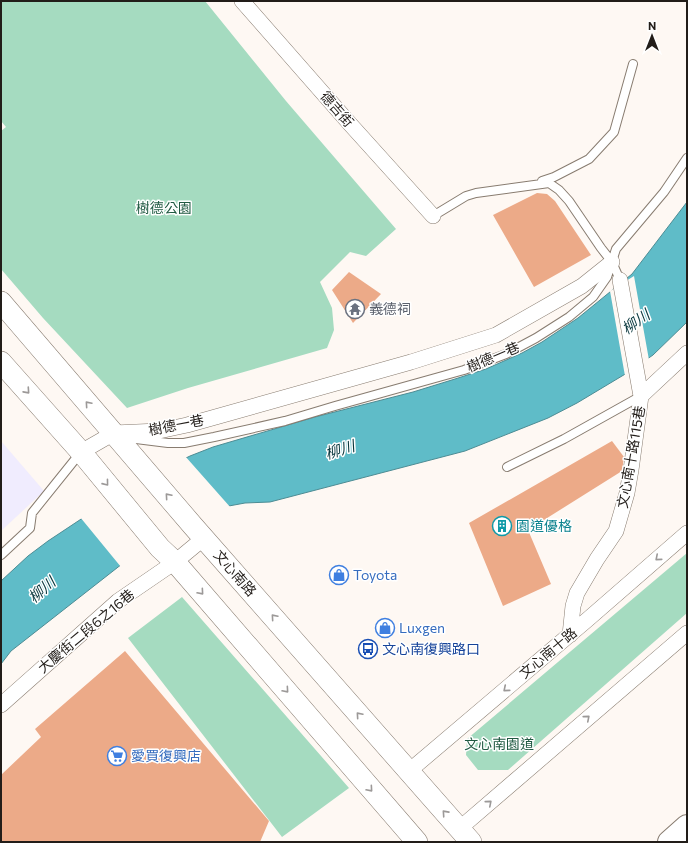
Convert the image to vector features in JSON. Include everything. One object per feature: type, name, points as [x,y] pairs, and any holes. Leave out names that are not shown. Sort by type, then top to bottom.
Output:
[{"type":"main road","name":"文心南路","points":[[1,302],[199,532],[408,772],[465,835]]},
{"type":"main road","points":[[1,362],[81,452],[160,548],[175,562],[416,842]]},
{"type":"main road","points":[[668,842],[687,826]]},
{"type":"street","name":"德吉街","points":[[242,1],[433,216]]},
{"type":"street","name":"樹德一巷","points":[[114,433],[159,431],[187,425],[411,362],[496,335],[582,286],[612,262]]},
{"type":"street","points":[[620,280],[639,377],[641,396]]},
{"type":"street","points":[[641,396],[687,352]]},
{"type":"street","name":"文心南十路115巷","points":[[570,635],[573,606],[577,593],[616,531],[627,493],[641,396]]},
{"type":"street","points":[[81,452],[114,433]]},
{"type":"street","name":"大慶街二段6之16巷","points":[[1,705],[118,601],[175,562],[199,532]]},
{"type":"street","name":"文心南十路","points":[[408,772],[570,635],[687,533]]},
{"type":"street","points":[[465,835],[687,633]]},
{"type":"lane","points":[[528,186],[554,177],[589,159],[609,139],[614,132],[633,64]]},
{"type":"lane","name":"樹德一巷","points":[[114,433],[129,438],[168,443],[184,443],[214,438],[285,422],[335,406],[464,370],[506,354],[536,338],[569,317],[593,297],[607,277],[616,249],[664,192],[687,158]]},
{"type":"lane","points":[[433,216],[466,196],[476,193],[549,183],[559,190],[569,201],[612,262],[620,280]]},
{"type":"lane","name":"文心南十路115巷","points":[[507,468],[564,439],[641,396]]},
{"type":"lane","points":[[1,555],[30,528],[32,513],[81,452]]},
{"type":"shaded area","points":[[1,441],[44,491],[1,531]]},
{"type":"green space","name":"樹德公園","points":[[1,1],[205,1],[286,101],[396,229],[366,256],[350,252],[320,282],[332,308],[334,330],[327,348],[188,388],[127,408],[43,318],[1,269],[1,131],[6,127],[1,121]]},
{"type":"green space","name":"文心南園道","points":[[687,553],[687,613],[508,770],[478,770],[466,755],[467,739]]},
{"type":"green space","points":[[182,597],[349,788],[282,837],[128,638]]},
{"type":"water","name":"柳川","points":[[687,202],[687,322],[653,355],[627,373],[577,403],[548,418],[465,451],[270,502],[245,503],[191,513],[122,564],[11,651],[1,664],[1,581],[28,556],[48,541],[137,482],[190,456],[213,447],[315,417],[413,392],[455,379],[486,369],[522,353],[542,342],[578,318],[632,274]]},
{"type":"pier","points":[[634,276],[649,360],[625,376],[610,291]]},
{"type":"pier","points":[[185,456],[231,508],[192,515],[121,567],[80,517],[136,480]]},
{"type":"building","points":[[537,193],[547,194],[555,201],[591,255],[534,287],[493,215]]},
{"type":"building","name":"義德祠","points":[[349,272],[381,294],[353,323],[332,290]]},
{"type":"building","name":"園道優格","points":[[612,441],[624,457],[622,471],[528,530],[551,584],[503,606],[469,523]]},
{"type":"building","name":"愛買復興店","points":[[125,651],[269,821],[260,842],[1,842],[1,775],[41,737],[35,729]]},
{"type":"place","name":"義德祠","points":[[355,309]]},
{"type":"place","name":"園道優格","points":[[502,526]]},
{"type":"place","name":"Toyota","points":[[339,575]]},
{"type":"place","name":"Luxgen","points":[[385,628]]},
{"type":"place","name":"文心南復興路口","points":[[368,649]]},
{"type":"place","name":"愛買復興店","points":[[117,756]]}]
